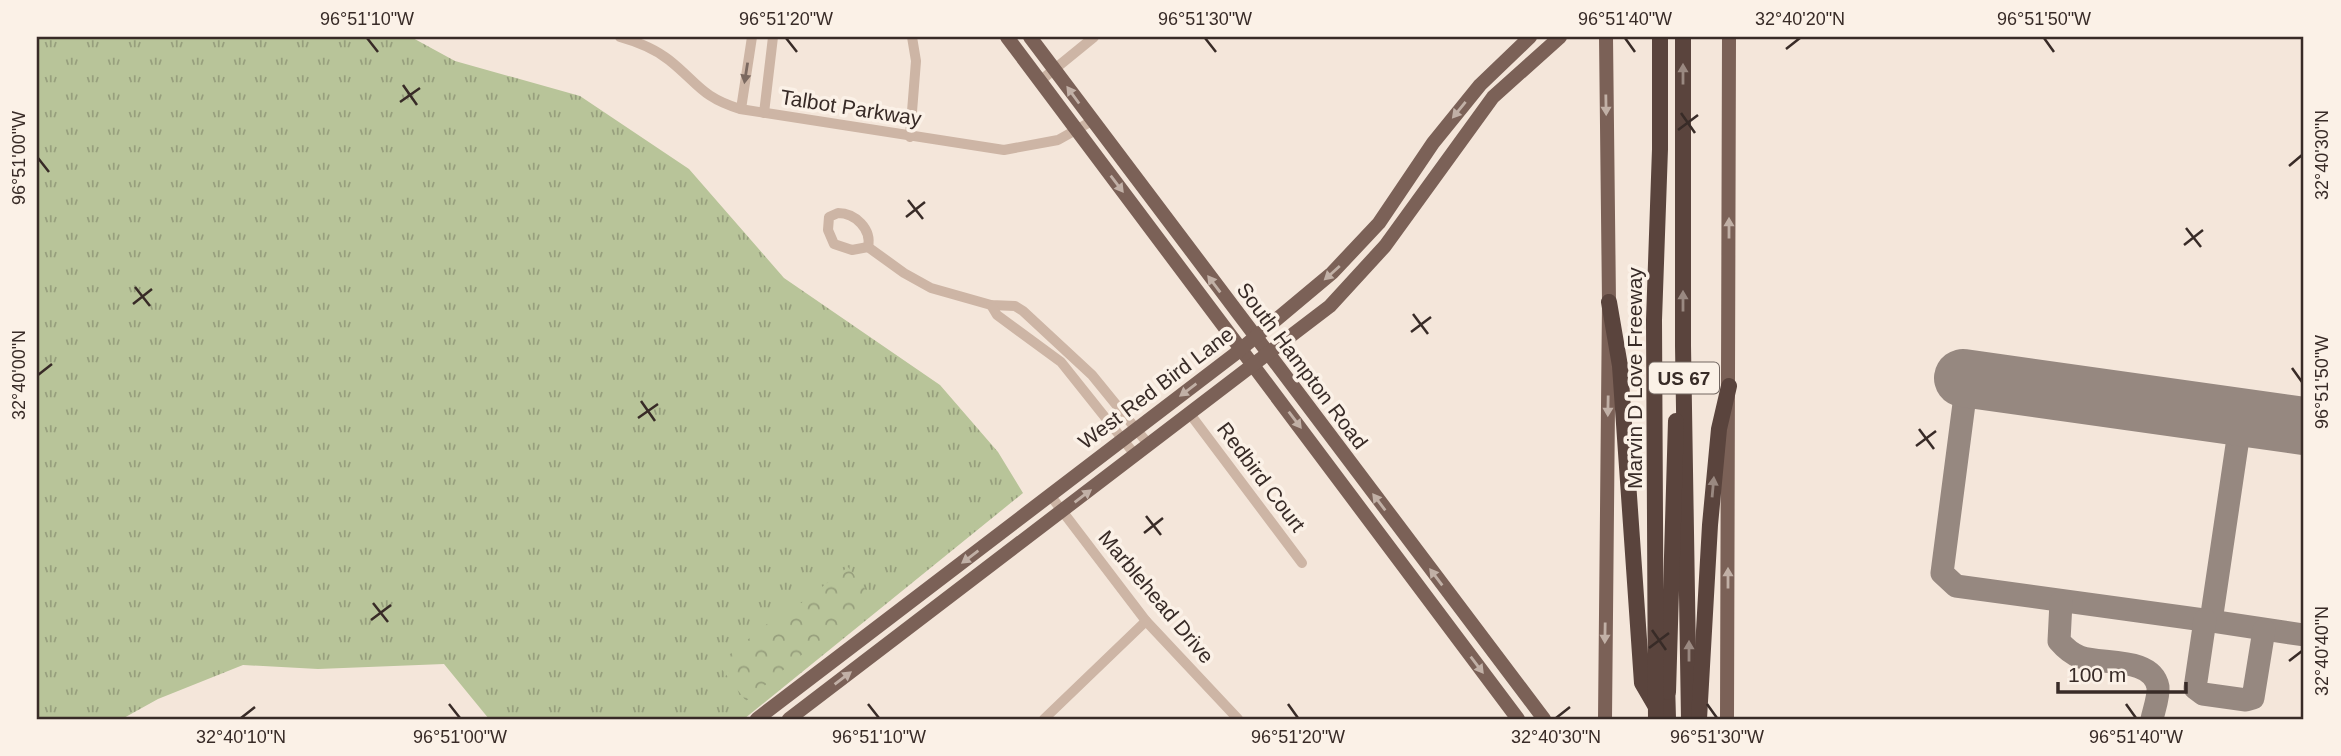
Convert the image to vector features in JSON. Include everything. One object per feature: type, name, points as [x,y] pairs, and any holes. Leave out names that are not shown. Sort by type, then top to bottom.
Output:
[{"type":"highway","name":"Marvin D Love Freeway","points":[[1660,37],[1660,149],[1654,320],[1662,716]]},
{"type":"highway","name":"US 67","points":[[1683,37],[1683,346],[1689,719]]},
{"type":"highway","points":[[1609,302],[1620,366],[1642,683],[1662,716]]},
{"type":"highway","points":[[1662,716],[1675,444],[1683,346]]},
{"type":"highway","points":[[1699,719],[1711,511],[1719,429],[1729,386]]},
{"type":"main road","name":"South Hampton Road","points":[[1007,37],[1518,719]]},
{"type":"main road","name":"South Hampton Road","points":[[1030,37],[1267,355],[1544,719]]},
{"type":"main road","name":"West Red Bird Lane","points":[[757,719],[1255,338],[1332,273],[1389,208],[1433,143],[1505,59],[1530,37]]},
{"type":"main road","name":"West Red Bird Lane","points":[[789,719],[1136,456],[1342,294],[1405,220],[1478,114],[1518,73],[1560,37]]},
{"type":"main road","points":[[1597,37],[1605,54]]},
{"type":"main road","name":"Marvin D Love Freeway","points":[[1605,719],[1609,302],[1606,37]]},
{"type":"main road","points":[[1727,719],[1729,37]]},
{"type":"main road","points":[[1505,59],[1518,73]]},
{"type":"main road","points":[[1389,208],[1405,220]]},
{"type":"main road","points":[[1024,515],[1036,532]]},
{"type":"main road","points":[[1405,568],[1420,556]]},
{"type":"main road","points":[[1437,610],[1452,598]]},
{"type":"street","name":"Talbot Parkway","points":[[620,37],[654,49],[701,92],[741,109],[1004,150],[1058,140],[1092,121]]},
{"type":"street","points":[[741,109],[752,37]]},
{"type":"street","points":[[764,113],[773,37]]},
{"type":"street","points":[[910,137],[916,61],[912,37]]},
{"type":"street","points":[[1040,81],[1094,37]]},
{"type":"street","points":[[868,247],[904,273],[932,288],[990,305],[1015,306],[1035,322],[1136,456]]},
{"type":"street","points":[[990,305],[997,315],[1060,354],[1097,381],[1149,445]]},
{"type":"street","points":[[1029,336],[1035,322]]},
{"type":"street","points":[[1086,389],[1097,381]]},
{"type":"street","name":"Redbird Court","points":[[1190,414],[1302,564]]},
{"type":"street","name":"Marblehead Drive","points":[[1050,495],[1146,621],[1233,718]]},
{"type":"street","points":[[1044,719],[1146,621]]},
{"type":"green space","points":[[37,37],[411,37],[455,61],[580,96],[689,169],[784,278],[940,385],[998,452],[1023,493],[744,719],[489,719],[444,664],[318,669],[243,665],[158,699],[122,719],[37,719]]},
{"type":"green space","points":[[848,567],[876,603],[814,650],[811,647],[746,701],[718,664],[784,610],[787,614]]},
{"type":"taxiway","points":[[1976,379],[1965,396],[1942,573],[1956,586],[2211,621]]},
{"type":"taxiway","points":[[2241,418],[2211,621],[2304,635]]},
{"type":"taxiway","points":[[2061,602],[2059,641],[2069,650],[2077,656],[2089,659],[2136,666],[2154,677],[2158,691],[2152,719]]},
{"type":"taxiway","points":[[2205,620],[2195,688],[2203,694],[2246,700],[2253,698],[2264,630]]},
{"type":"runway","points":[[1963,378],[2304,426]]}]
